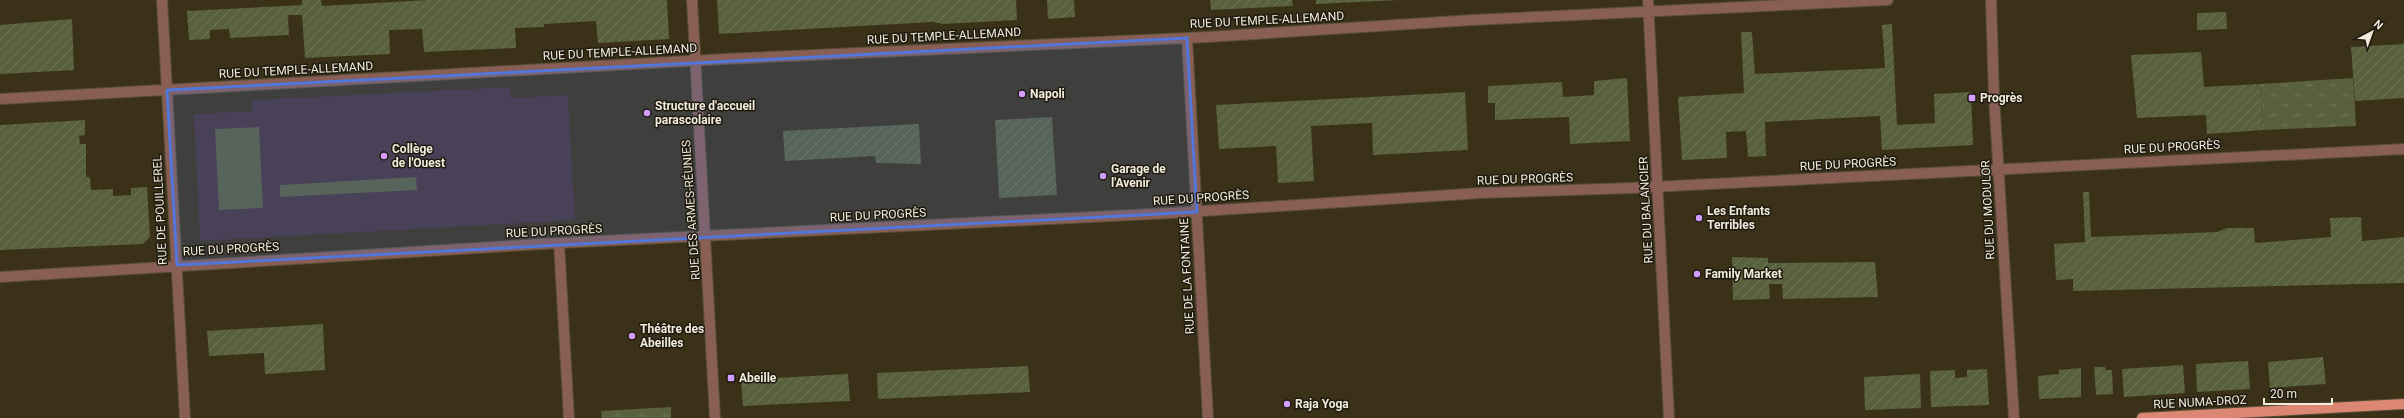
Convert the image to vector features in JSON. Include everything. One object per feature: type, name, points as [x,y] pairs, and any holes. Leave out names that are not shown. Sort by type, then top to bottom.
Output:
[{"type":"main road","name":"RUE NUMA-DROZ","points":[[2142,418],[2404,404]]},
{"type":"street","name":"RUE DE POUILLEREL","points":[[162,0],[185,418]]},
{"type":"street","name":"RUE DES ARMES-RÉUNIES","points":[[692,0],[715,418]]},
{"type":"street","name":"RUE DU BALANCIER","points":[[1648,0],[1669,418]]},
{"type":"street","name":"RUE DU TEMPLE-ALLEMAND","points":[[0,99],[695,61],[1187,38],[1888,0]]},
{"type":"street","name":"RUE DU MODULOR","points":[[1991,0],[1998,169],[2014,418]]},
{"type":"street","name":"RUE DE LA FONTAINE","points":[[1187,38],[1208,418]]},
{"type":"street","name":"RUE DU PROGRÈS","points":[[0,277],[176,265],[559,243],[1197,212],[1481,193],[1658,186],[2404,149]]},
{"type":"street","points":[[559,243],[569,418]]},
{"type":"highlighted area","points":[[1187,38],[1197,212],[177,265],[167,90]]},
{"type":"shaded area","name":"Collège de l'Ouest","points":[[510,87],[511,98],[568,95],[575,220],[200,241],[194,114],[252,111],[252,100]]},
{"type":"green space","points":[[302,0],[321,0],[322,6],[428,0],[667,0],[669,39],[598,43],[596,21],[544,24],[544,27],[515,28],[516,48],[424,52],[422,29],[389,30],[390,54],[305,58],[302,15],[288,15],[289,35],[230,38],[229,29],[210,30],[210,39],[189,40],[187,11],[302,5]]},
{"type":"green space","points":[[717,0],[1016,0],[1017,20],[943,24],[933,22],[719,34]]},
{"type":"green space","points":[[1047,0],[1074,0],[1075,17],[1048,19]]},
{"type":"green space","points":[[1210,0],[1292,0],[1293,6],[1211,10]]},
{"type":"green space","points":[[1316,0],[1399,0],[1316,4]]},
{"type":"green space","points":[[2226,12],[2227,29],[2197,30],[2197,13]]},
{"type":"green space","points":[[72,19],[74,70],[0,74],[0,25]]},
{"type":"green space","points":[[1892,24],[1897,125],[1935,123],[1934,94],[1971,92],[1973,145],[1882,150],[1880,116],[1765,122],[1766,156],[1748,157],[1746,131],[1726,132],[1727,158],[1682,160],[1678,97],[1744,93],[1741,32],[1752,32],[1755,74],[1885,68],[1882,25]]},
{"type":"green space","points":[[2404,44],[2404,98],[2355,101],[2351,47]]},
{"type":"green space","points":[[2201,52],[2204,87],[2260,84],[2263,130],[2207,134],[2206,115],[2137,118],[2131,55]]},
{"type":"green space","points":[[1627,78],[1630,141],[1570,144],[1569,117],[1495,120],[1495,103],[1488,103],[1488,86],[1562,82],[1563,97],[1594,95],[1594,81]]},
{"type":"green space","points":[[2353,78],[2356,126],[2263,130],[2260,84]]},
{"type":"green space","points":[[1465,92],[1468,150],[1373,155],[1372,123],[1311,126],[1314,181],[1278,183],[1276,146],[1219,149],[1216,105]]},
{"type":"green space","points":[[1052,117],[1057,195],[999,198],[995,120]]},
{"type":"green space","points":[[85,120],[85,135],[79,136],[80,144],[86,144],[86,177],[90,177],[91,190],[113,189],[113,196],[131,195],[131,188],[147,187],[150,237],[143,244],[0,250],[0,125]]},
{"type":"green space","points":[[919,124],[921,164],[876,163],[875,156],[785,161],[783,131]]},
{"type":"green space","points":[[259,127],[263,208],[219,210],[215,129]]},
{"type":"green space","points":[[416,177],[417,190],[280,197],[280,185]]},
{"type":"green space","points":[[2083,192],[2089,192],[2091,237],[2217,232],[2227,228],[2254,228],[2255,243],[2331,237],[2330,218],[2361,217],[2362,241],[2404,237],[2404,283],[2073,291],[2073,279],[2056,280],[2054,244],[2085,242]]},
{"type":"green space","points":[[1732,257],[1768,258],[1768,263],[1875,262],[1878,297],[1783,299],[1782,284],[1769,284],[1770,299],[1733,300]]},
{"type":"green space","points":[[323,324],[325,370],[265,374],[264,353],[209,356],[207,331]]},
{"type":"green space","points":[[2323,357],[2326,384],[2270,388],[2268,362]]},
{"type":"green space","points":[[2248,361],[2250,389],[2197,392],[2196,364]]},
{"type":"green space","points":[[2183,365],[2185,393],[2124,397],[2122,369]]},
{"type":"green space","points":[[1028,366],[1030,392],[878,399],[877,373]]},
{"type":"green space","points":[[2094,367],[2105,367],[2106,370],[2112,370],[2113,394],[2096,395]]},
{"type":"green space","points":[[2081,368],[2081,397],[2039,399],[2038,376],[2059,374],[2059,370]]},
{"type":"green space","points":[[1987,369],[1989,405],[1931,407],[1930,371],[1955,370],[1955,378],[1967,377],[1967,370]]},
{"type":"green space","points":[[848,374],[850,401],[743,406],[741,380]]},
{"type":"green space","points":[[1920,374],[1921,408],[1865,410],[1864,377]]},
{"type":"green space","points":[[671,407],[671,418],[602,418],[601,411]]},
{"type":"place","name":"Napoli","points":[[1022,94]]},
{"type":"place","name":"Progrès","points":[[1972,98]]},
{"type":"place","name":"Structure d'accueil parascolaire","points":[[647,113]]},
{"type":"place","name":"Collège de l'Ouest","points":[[384,156]]},
{"type":"place","name":"Garage de l'Avenir","points":[[1103,176]]},
{"type":"place","name":"Les Enfants Terribles","points":[[1699,218]]},
{"type":"place","name":"Family Market","points":[[1697,274]]},
{"type":"place","name":"Théâtre des Abeilles","points":[[632,336]]},
{"type":"place","name":"Abeille","points":[[731,378]]},
{"type":"place","name":"Raja Yoga","points":[[1287,404]]}]
